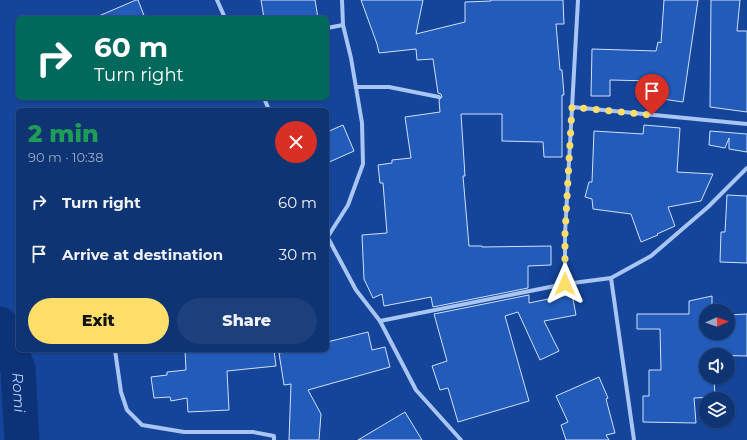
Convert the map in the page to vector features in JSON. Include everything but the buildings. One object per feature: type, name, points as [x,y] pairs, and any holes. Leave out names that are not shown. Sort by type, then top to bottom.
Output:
[{"type":"street","points":[[217,0],[224,16]]},
{"type":"street","points":[[329,234],[348,205],[363,164],[362,123],[351,58],[343,25],[342,0]]},
{"type":"street","points":[[565,284],[565,234],[578,0]]},
{"type":"street","points":[[329,28],[343,25]]},
{"type":"street","points":[[356,87],[389,87],[439,97]]},
{"type":"street","points":[[572,107],[747,124]]},
{"type":"street","points":[[380,321],[565,284],[611,278],[651,256],[708,207],[747,168]]},
{"type":"street","points":[[329,241],[356,290],[380,321],[416,390],[461,440]]},
{"type":"street","points":[[611,278],[634,440]]},
{"type":"street","points":[[115,352],[121,392],[127,410],[142,425],[184,432],[253,432],[274,436],[274,440]]},
{"type":"waterway","name":"Romi","points":[[0,324],[18,369],[22,440]]},
{"type":"route","points":[[565,284],[565,234],[572,107],[652,115]]}]
